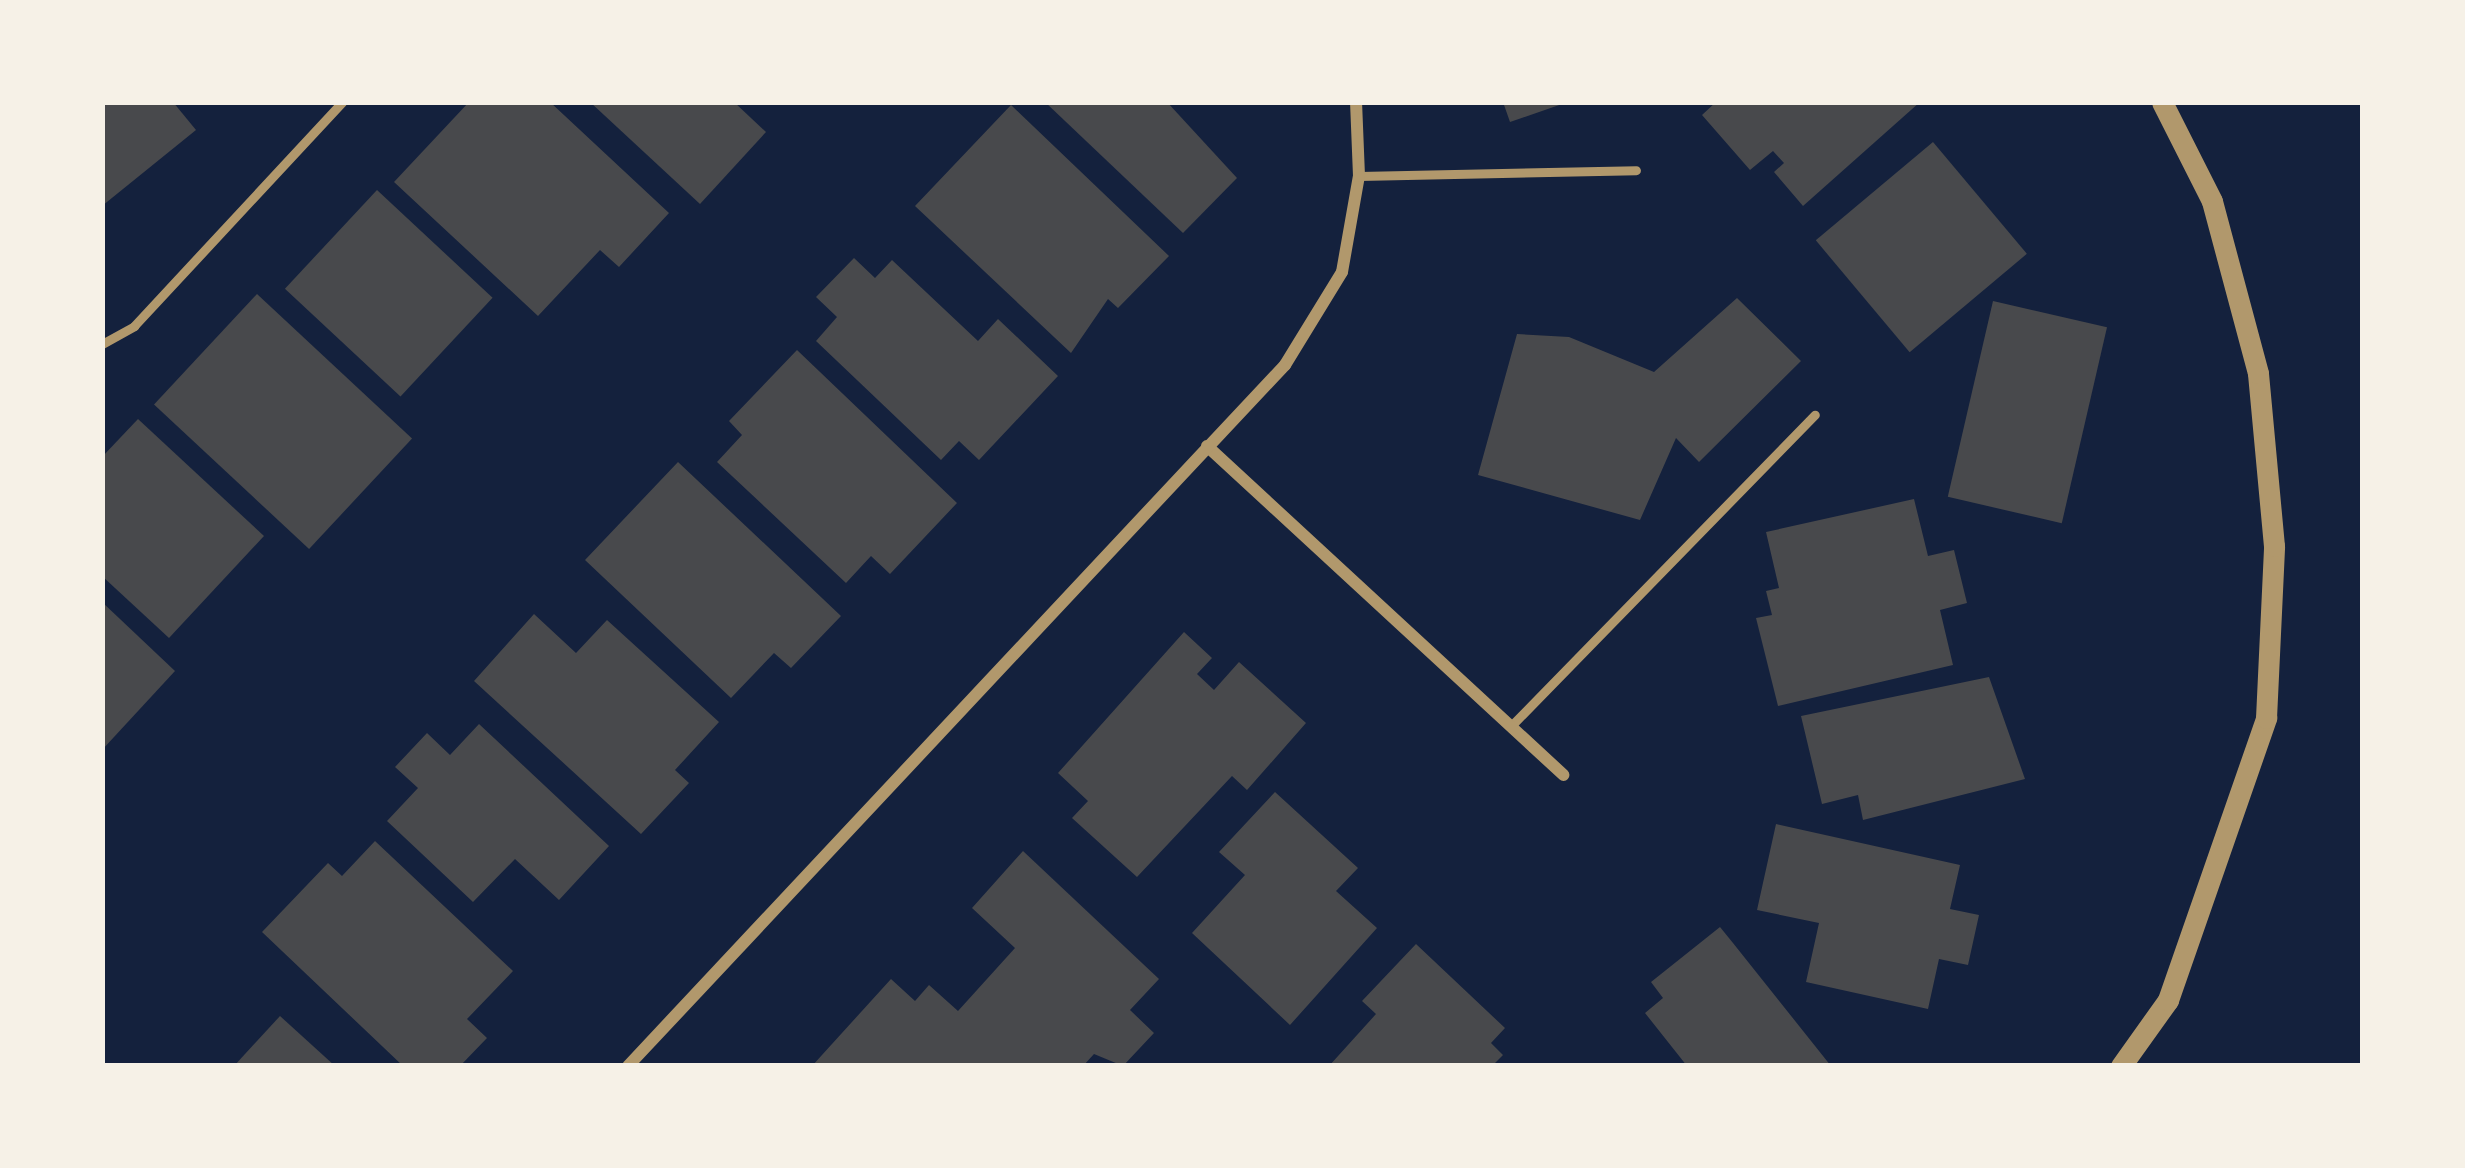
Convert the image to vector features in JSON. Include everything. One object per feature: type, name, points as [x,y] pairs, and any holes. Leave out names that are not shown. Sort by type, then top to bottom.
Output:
[{"type":"street","points":[[628,1066],[1285,365],[1342,272],[1359,176],[1357,102]]},
{"type":"street","points":[[2121,1066],[2168,1000],[2266,718],[2274,546],[2258,373],[2212,201],[2162,102]]},
{"type":"street","points":[[1207,446],[1564,775]]},
{"type":"lane","points":[[102,344],[134,326],[342,102]]},
{"type":"lane","points":[[1359,176],[1636,170]]},
{"type":"lane","points":[[1511,726],[1815,416]]},
{"type":"building","points":[[102,102],[173,102],[196,130],[102,206]]},
{"type":"building","points":[[469,102],[550,102],[669,213],[619,267],[600,250],[538,316],[394,182]]},
{"type":"building","points":[[590,102],[734,102],[766,132],[700,204]]},
{"type":"building","points":[[1045,102],[1167,102],[1237,178],[1183,233]]},
{"type":"building","points":[[1503,102],[1565,102],[1565,103],[1510,122]]},
{"type":"building","points":[[1716,102],[1920,102],[1803,206],[1774,172],[1784,163],[1773,151],[1750,170],[1702,115]]},
{"type":"building","points":[[1011,105],[1169,256],[1118,308],[1108,299],[1071,353],[915,206]]},
{"type":"building","points":[[1933,142],[2027,254],[1910,352],[1816,240]]},
{"type":"building","points":[[377,190],[493,298],[400,396],[285,289]]},
{"type":"building","points":[[854,258],[875,278],[892,260],[978,341],[998,319],[1058,376],[979,460],[959,441],[941,460],[816,341],[837,317],[816,297]]},
{"type":"building","points":[[257,294],[412,439],[309,549],[154,404]]},
{"type":"building","points":[[1737,298],[1801,361],[1699,462],[1676,438],[1640,520],[1478,475],[1517,334],[1569,337],[1654,372]]},
{"type":"building","points":[[1993,301],[2107,327],[2062,523],[1948,497]]},
{"type":"building","points":[[797,350],[957,503],[890,574],[871,556],[846,583],[717,462],[742,435],[729,421]]},
{"type":"building","points":[[138,419],[264,536],[169,638],[102,576],[102,457]]},
{"type":"building","points":[[678,462],[841,616],[791,668],[774,653],[731,698],[585,560]]},
{"type":"building","points":[[1914,499],[1928,556],[1954,550],[1967,603],[1940,610],[1953,665],[1778,706],[1756,618],[1772,615],[1766,591],[1779,588],[1766,532]]},
{"type":"building","points":[[102,602],[175,671],[102,750]]},
{"type":"building","points":[[534,614],[576,653],[607,620],[719,722],[675,770],[689,783],[641,834],[474,681]]},
{"type":"building","points":[[1184,632],[1212,658],[1197,674],[1214,690],[1239,662],[1306,723],[1247,790],[1232,776],[1137,877],[1072,818],[1088,801],[1058,773]]},
{"type":"building","points":[[1989,677],[2025,779],[1863,820],[1858,795],[1822,804],[1801,716]]},
{"type":"building","points":[[479,724],[609,846],[559,900],[515,859],[473,902],[387,821],[418,788],[395,767],[427,733],[450,755]]},
{"type":"building","points":[[1275,792],[1358,868],[1336,891],[1377,928],[1290,1025],[1192,933],[1245,875],[1219,852]]},
{"type":"building","points":[[1776,824],[1960,865],[1950,909],[1979,915],[1968,965],[1939,959],[1928,1009],[1806,982],[1819,923],[1757,910]]},
{"type":"building","points":[[375,841],[513,971],[467,1019],[487,1038],[460,1066],[403,1066],[262,932],[328,863],[342,876]]},
{"type":"building","points":[[1023,851],[1159,979],[1130,1010],[1154,1033],[1123,1066],[1094,1054],[1083,1066],[812,1066],[891,979],[915,1001],[929,985],[958,1011],[1015,948],[972,908]]},
{"type":"building","points":[[1720,927],[1831,1066],[1687,1066],[1645,1013],[1663,998],[1651,982]]},
{"type":"building","points":[[1416,944],[1505,1028],[1491,1043],[1503,1055],[1492,1066],[1329,1066],[1376,1014],[1362,1001]]},
{"type":"building","points":[[280,1016],[335,1066],[234,1066]]}]
